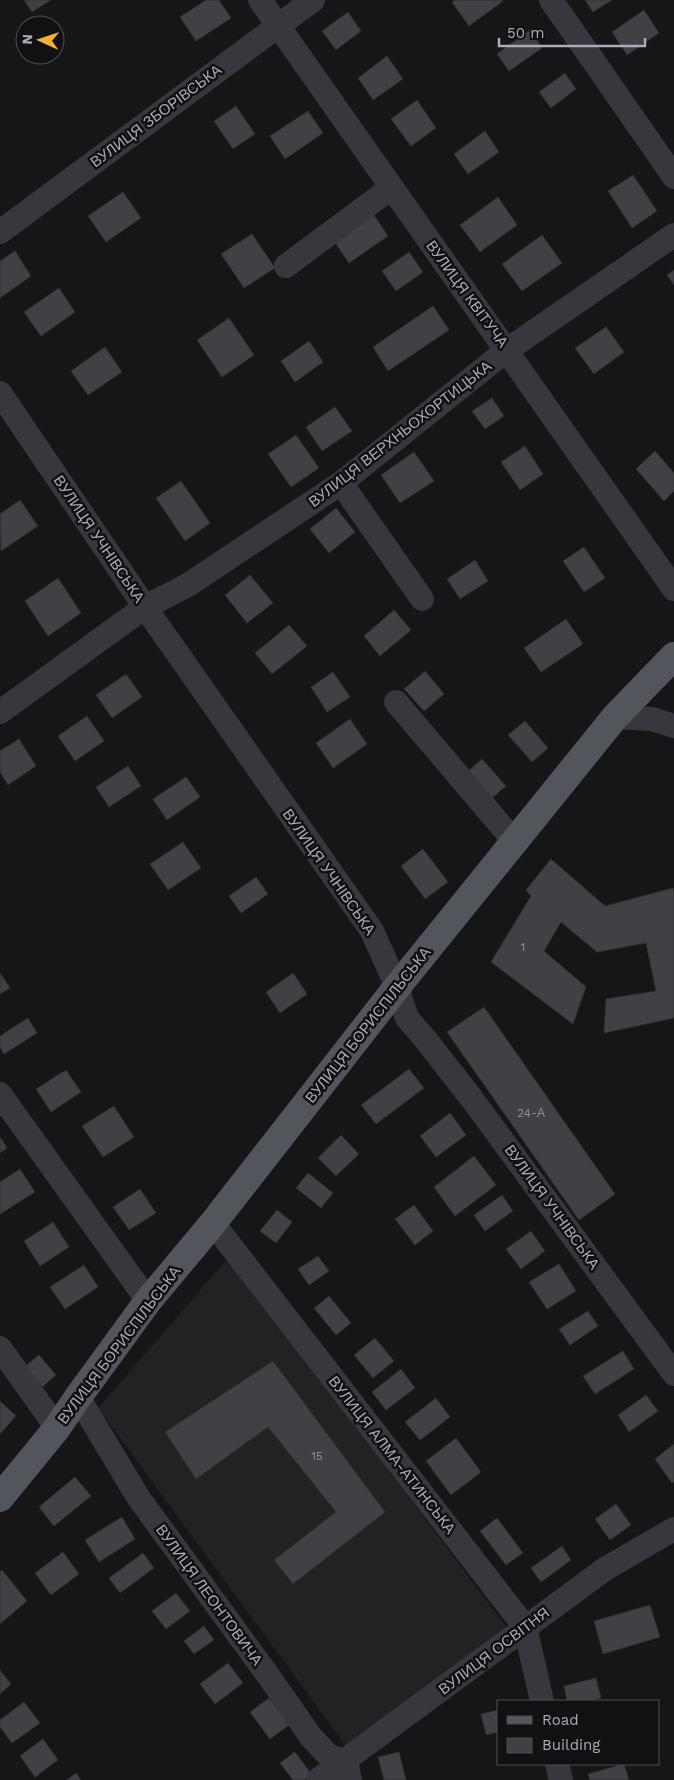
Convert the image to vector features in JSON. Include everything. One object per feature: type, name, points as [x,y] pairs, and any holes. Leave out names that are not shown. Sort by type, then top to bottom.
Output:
[{"type":"main road","name":"ВУЛИЦЯ БОРИСПІЛЬСЬКА","points":[[0,1498],[57,1428],[148,1301],[213,1223],[397,987],[615,717],[674,656]]},
{"type":"street","name":"ВУЛИЦЯ КВІТУЧА","points":[[260,0],[674,589]]},
{"type":"street","name":"ВУЛИЦЯ ЗБОРІВСЬКА","points":[[0,232],[313,0]]},
{"type":"street","points":[[552,0],[674,177]]},
{"type":"street","points":[[286,266],[391,188]]},
{"type":"street","name":"ВУЛИЦЯ ВЕРХНЬОХОРТИЦЬКА","points":[[0,712],[145,607],[188,585],[341,483],[507,350],[674,236]]},
{"type":"street","name":"ВУЛИЦЯ УЧНІВСЬКА","points":[[0,393],[145,607],[372,931],[397,987],[407,1018],[466,1092],[674,1374]]},
{"type":"street","points":[[341,483],[422,599]]},
{"type":"street","points":[[396,702],[514,841]]},
{"type":"street","points":[[615,717],[652,719],[674,726]]},
{"type":"street","points":[[0,1094],[148,1301]]},
{"type":"street","name":"ВУЛИЦЯ АЛМА-АТИНСЬКА","points":[[213,1223],[525,1627],[542,1700]]},
{"type":"street","points":[[0,1348],[57,1428]]},
{"type":"street","name":"ВУЛИЦЯ ЛЕОНТОВИЧА","points":[[78,1397],[138,1496],[311,1737],[329,1756],[348,1770]]},
{"type":"street","name":"ВУЛИЦЯ ОСВІТНЯ","points":[[318,1780],[348,1770],[525,1627],[605,1568],[674,1528]]},
{"type":"street","points":[[557,1765],[561,1780]]},
{"type":"shaded area","points":[[229,1257],[507,1628],[349,1750],[98,1408]]},
{"type":"building","points":[[24,0],[51,0],[32,12]]},
{"type":"building","points":[[206,0],[219,0],[231,18],[196,41],[180,17]]},
{"type":"building","points":[[455,0],[503,1],[469,26],[452,2]]},
{"type":"building","points":[[585,0],[612,0],[593,12]]},
{"type":"building","points":[[644,10],[659,33],[627,55],[612,32]]},
{"type":"building","points":[[348,12],[361,31],[336,50],[322,31]]},
{"type":"building","points":[[530,30],[542,48],[509,71],[497,54]]},
{"type":"building","points":[[387,56],[403,79],[373,100],[358,78]]},
{"type":"building","points":[[565,73],[576,89],[551,108],[539,92]]},
{"type":"building","points":[[417,100],[436,128],[411,146],[391,119]]},
{"type":"building","points":[[236,106],[255,134],[233,149],[214,121]]},
{"type":"building","points":[[308,111],[323,133],[285,159],[270,136]]},
{"type":"building","points":[[485,131],[499,152],[468,174],[454,154]]},
{"type":"building","points":[[633,175],[657,211],[632,228],[608,191]]},
{"type":"building","points":[[123,192],[141,218],[106,242],[88,216]]},
{"type":"building","points":[[498,197],[517,225],[480,252],[460,225]]},
{"type":"building","points":[[371,211],[388,236],[349,263],[332,238]]},
{"type":"building","points":[[252,234],[275,268],[244,288],[221,254]]},
{"type":"building","points":[[542,235],[562,263],[522,291],[502,264]]},
{"type":"building","points":[[15,251],[31,276],[0,298],[0,261]]},
{"type":"building","points":[[409,252],[423,272],[396,291],[382,271]]},
{"type":"building","points":[[674,270],[674,285],[667,275]]},
{"type":"building","points":[[59,288],[75,312],[41,336],[24,312]]},
{"type":"building","points":[[433,306],[449,330],[388,371],[373,347]]},
{"type":"building","points":[[229,318],[254,355],[222,377],[197,340]]},
{"type":"building","points":[[606,327],[624,352],[594,374],[575,348]]},
{"type":"building","points":[[309,341],[323,362],[295,382],[281,361]]},
{"type":"building","points":[[105,347],[122,372],[88,395],[71,371]]},
{"type":"building","points":[[492,398],[504,416],[485,429],[472,411]]},
{"type":"building","points":[[335,407],[352,431],[322,451],[306,427]]},
{"type":"building","points":[[296,435],[319,468],[291,487],[268,454]]},
{"type":"building","points":[[525,446],[543,474],[520,490],[501,462]]},
{"type":"building","points":[[655,451],[674,473],[674,491],[664,501],[636,469]]},
{"type":"building","points":[[414,452],[434,481],[400,503],[381,475]]},
{"type":"building","points":[[181,481],[210,523],[185,541],[156,498]]},
{"type":"building","points":[[20,500],[38,526],[1,551],[0,514]]},
{"type":"building","points":[[336,508],[355,532],[329,553],[310,529]]},
{"type":"building","points":[[584,547],[605,578],[584,592],[563,561]]},
{"type":"building","points":[[475,560],[488,581],[460,599],[447,579]]},
{"type":"building","points":[[250,575],[273,603],[247,623],[225,595]]},
{"type":"building","points":[[58,578],[81,613],[48,636],[25,601]]},
{"type":"building","points":[[394,610],[411,630],[380,656],[364,636]]},
{"type":"building","points":[[566,619],[583,644],[541,672],[524,648]]},
{"type":"building","points":[[289,625],[307,646],[272,674],[255,653]]},
{"type":"building","points":[[425,671],[444,694],[424,711],[404,689]]},
{"type":"building","points":[[333,672],[350,697],[327,712],[311,687]]},
{"type":"building","points":[[126,674],[142,697],[112,718],[96,695]]},
{"type":"building","points":[[87,716],[104,741],[75,761],[58,736]]},
{"type":"building","points":[[350,719],[367,744],[333,768],[316,743]]},
{"type":"building","points":[[525,721],[548,748],[532,762],[508,735]]},
{"type":"building","points":[[19,739],[36,766],[8,785],[0,772],[0,751]]},
{"type":"building","points":[[482,759],[506,786],[486,803],[463,776]]},
{"type":"building","points":[[128,766],[141,786],[109,807],[96,787]]},
{"type":"building","points":[[186,777],[200,797],[167,820],[153,799]]},
{"type":"building","points":[[183,842],[201,868],[168,890],[150,864]]},
{"type":"building","points":[[423,849],[448,882],[425,899],[401,866]]},
{"type":"building","points":[[551,859],[605,906],[673,888],[674,1018],[604,1033],[606,999],[656,991],[646,943],[597,952],[561,922],[544,951],[586,987],[573,1024],[491,962],[531,896],[526,890]]},
{"type":"building","points":[[256,877],[268,894],[241,913],[229,896]]},
{"type":"building","points":[[0,973],[10,988],[0,994]]},
{"type":"building","points":[[293,973],[307,994],[280,1013],[266,992]]},
{"type":"building","points":[[484,1007],[615,1194],[579,1220],[447,1032]]},
{"type":"building","points":[[28,1018],[37,1033],[4,1054],[0,1047],[0,1036]]},
{"type":"building","points":[[409,1069],[424,1088],[376,1124],[361,1105]]},
{"type":"building","points":[[66,1070],[81,1092],[51,1112],[36,1089]]},
{"type":"building","points":[[114,1106],[134,1137],[103,1157],[82,1126]]},
{"type":"building","points":[[450,1113],[466,1135],[436,1157],[420,1136]]},
{"type":"building","points":[[341,1135],[359,1154],[336,1176],[318,1158]]},
{"type":"building","points":[[0,1137],[7,1148],[0,1153]]},
{"type":"building","points":[[474,1156],[496,1185],[455,1216],[434,1187]]},
{"type":"building","points":[[20,1169],[35,1192],[0,1214],[0,1182]]},
{"type":"building","points":[[308,1173],[333,1193],[321,1208],[296,1188]]},
{"type":"building","points":[[140,1189],[156,1213],[129,1230],[113,1207]]},
{"type":"building","points":[[502,1195],[513,1211],[485,1231],[474,1215]]},
{"type":"building","points":[[414,1205],[433,1231],[415,1245],[395,1219]]},
{"type":"building","points":[[277,1210],[292,1222],[276,1243],[260,1231]]},
{"type":"building","points":[[53,1222],[69,1247],[40,1266],[24,1241]]},
{"type":"building","points":[[531,1231],[545,1251],[521,1269],[506,1249]]},
{"type":"building","points":[[318,1256],[329,1271],[309,1285],[298,1269]]},
{"type":"building","points":[[559,1264],[576,1291],[547,1309],[529,1282]]},
{"type":"building","points":[[84,1265],[98,1287],[65,1309],[50,1287]]},
{"type":"building","points":[[329,1296],[351,1323],[336,1335],[314,1308]]},
{"type":"building","points":[[588,1311],[598,1326],[570,1345],[559,1329]]},
{"type":"building","points":[[375,1338],[394,1361],[373,1378],[354,1355]]},
{"type":"building","points":[[623,1351],[634,1369],[595,1394],[583,1376]]},
{"type":"building","points":[[39,1355],[56,1375],[40,1389],[23,1368]]},
{"type":"building","points":[[273,1361],[385,1512],[293,1584],[274,1560],[336,1512],[268,1427],[196,1479],[165,1432]]},
{"type":"building","points":[[401,1369],[415,1388],[386,1410],[372,1392]]},
{"type":"building","points":[[646,1395],[658,1411],[629,1432],[618,1415]]},
{"type":"building","points":[[436,1398],[450,1417],[420,1440],[405,1422]]},
{"type":"building","points":[[0,1401],[16,1416],[0,1434]]},
{"type":"building","points":[[456,1438],[481,1472],[451,1495],[426,1461]]},
{"type":"building","points":[[674,1444],[674,1481],[672,1483],[655,1459]]},
{"type":"building","points":[[75,1477],[91,1496],[54,1526],[39,1507]]},
{"type":"building","points":[[616,1504],[631,1525],[610,1540],[595,1519]]},
{"type":"building","points":[[122,1517],[135,1539],[99,1562],[85,1540]]},
{"type":"building","points":[[497,1518],[523,1553],[506,1565],[480,1531]]},
{"type":"building","points":[[562,1546],[571,1560],[541,1582],[531,1568]]},
{"type":"building","points":[[63,1552],[79,1574],[51,1595],[35,1573]]},
{"type":"building","points":[[143,1553],[154,1568],[120,1593],[109,1578]]},
{"type":"building","points":[[2,1570],[27,1601],[0,1624],[0,1572]]},
{"type":"building","points":[[176,1593],[190,1611],[166,1629],[152,1611]]},
{"type":"building","points":[[650,1605],[660,1637],[603,1654],[594,1621]]},
{"type":"building","points":[[204,1626],[214,1640],[194,1654],[184,1641]]},
{"type":"building","points":[[228,1663],[243,1683],[215,1704],[200,1684]]},
{"type":"building","points":[[0,1670],[11,1684],[0,1694]]},
{"type":"building","points":[[596,1678],[601,1698],[567,1700],[564,1686]]},
{"type":"building","points":[[269,1698],[289,1725],[270,1739],[250,1712]]},
{"type":"building","points":[[24,1702],[40,1723],[12,1743],[0,1727],[0,1720]]},
{"type":"building","points":[[497,1710],[497,1732],[486,1735],[481,1714]]},
{"type":"building","points":[[43,1739],[58,1760],[35,1777],[20,1756]]},
{"type":"building","points":[[295,1752],[312,1775],[304,1780],[293,1780],[280,1763]]},
{"type":"building","points":[[399,1752],[406,1780],[384,1780],[378,1757]]},
{"type":"building","points":[[624,1765],[629,1780],[590,1780],[588,1774]]},
{"type":"building","points":[[76,1773],[81,1780],[67,1780]]}]
